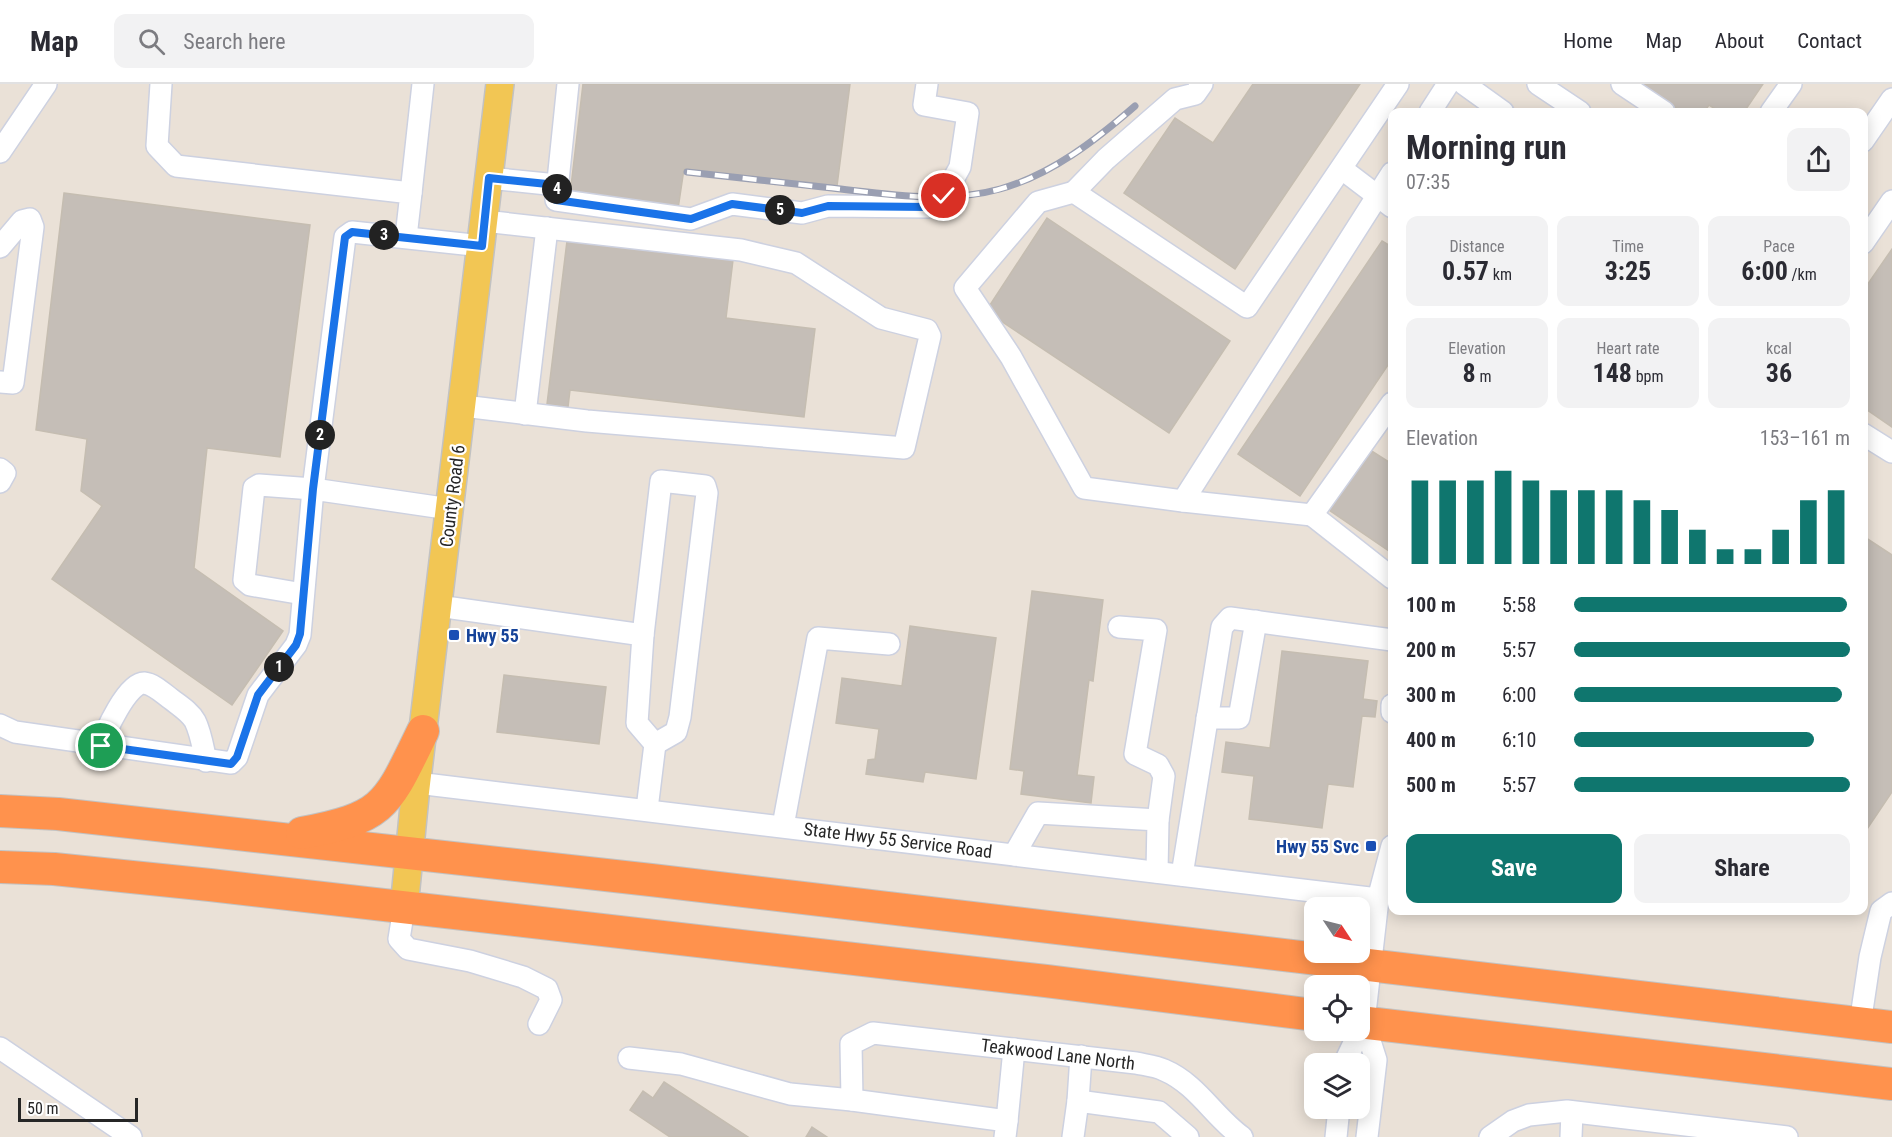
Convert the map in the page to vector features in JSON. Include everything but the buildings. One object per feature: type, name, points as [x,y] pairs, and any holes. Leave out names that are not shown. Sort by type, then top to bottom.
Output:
[{"type":"highway","points":[[277,837],[331,827],[365,817],[381,806],[393,791],[423,731]]},
{"type":"highway","points":[[0,811],[58,814],[277,837],[1892,1027]]},
{"type":"highway","points":[[0,867],[54,869],[404,908],[1046,981],[1304,1014]]},
{"type":"highway","points":[[1370,1023],[1892,1084]]},
{"type":"main road","name":"County Road 6","points":[[404,908],[500,84]]},
{"type":"street","points":[[161,84],[157,146],[176,166],[411,193]]},
{"type":"street","points":[[406,237],[423,84]]},
{"type":"street","points":[[556,192],[568,84]]},
{"type":"street","points":[[489,178],[691,219],[732,204],[802,213],[828,206],[928,207],[944,196],[960,167],[968,113],[924,105],[927,84]]},
{"type":"street","points":[[1202,84],[1195,94],[1174,99],[1106,159],[1074,192],[1038,202],[965,288],[1011,357],[1084,488],[1312,515],[1388,575]]},
{"type":"street","points":[[1074,192],[1247,307],[1398,84]]},
{"type":"street","points":[[1433,108],[1448,84]]},
{"type":"street","points":[[1464,84],[1497,108]]},
{"type":"street","points":[[1538,84],[1574,108]]},
{"type":"street","points":[[1622,84],[1658,108]]},
{"type":"street","points":[[1774,108],[1791,84]]},
{"type":"street","points":[[0,152],[37,88]]},
{"type":"street","points":[[1868,134],[1892,99]]},
{"type":"street","points":[[1184,501],[1385,201],[1342,169]]},
{"type":"street","points":[[1868,236],[1892,201]]},
{"type":"street","points":[[0,247],[22,221],[30,219],[33,227],[13,383],[0,381]]},
{"type":"street","points":[[525,414],[547,228]]},
{"type":"street","points":[[0,725],[15,732],[206,761],[231,764],[237,757],[258,695],[296,645],[300,634],[313,489],[345,237],[352,232],[406,237],[483,234],[547,228],[741,250],[796,263],[881,318],[927,330],[930,336],[904,448],[525,414],[462,406]]},
{"type":"street","points":[[1312,515],[1388,414]]},
{"type":"street","points":[[1868,437],[1892,452]]},
{"type":"street","points":[[0,469],[5,473],[0,482]]},
{"type":"street","points":[[647,809],[655,744],[637,723],[643,635],[661,481],[705,486],[707,493],[680,717],[676,732],[655,744]]},
{"type":"street","points":[[303,594],[250,585],[244,580],[254,489],[259,485],[313,489],[450,509]]},
{"type":"street","points":[[438,606],[643,635]]},
{"type":"street","points":[[1182,875],[1222,627],[1230,618],[1388,639]]},
{"type":"street","points":[[1207,718],[1239,718],[1256,621]]},
{"type":"street","points":[[1119,627],[1156,630],[1135,754],[1158,765],[1164,776],[1158,820],[1157,872]]},
{"type":"street","points":[[783,826],[818,638],[888,644]]},
{"type":"street","points":[[101,746],[105,730],[129,692],[144,683],[159,690],[189,713],[195,721],[206,761]]},
{"type":"street","name":"State Hwy 55 Service Road","points":[[417,783],[1378,899]]},
{"type":"street","points":[[1014,855],[1038,813],[1158,820]]},
{"type":"street","points":[[1369,975],[1378,899],[1388,861]]},
{"type":"street","points":[[1860,1024],[1870,957],[1881,911],[1892,903]]},
{"type":"street","points":[[404,908],[399,939],[408,949],[470,962],[523,977],[546,989],[551,1000],[539,1024]]},
{"type":"street","name":"Teakwood Lane North","points":[[852,1100],[851,1044],[873,1033],[1081,1056],[1136,1063],[1164,1070],[1188,1085],[1227,1126],[1242,1137]]},
{"type":"street","points":[[1367,1137],[1376,1060],[1368,1041]]},
{"type":"street","points":[[0,1048],[131,1137]]},
{"type":"street","points":[[629,1058],[681,1064],[790,1094],[852,1100],[1006,1129],[1014,1049]]},
{"type":"street","points":[[1073,1137],[1081,1056]]},
{"type":"street","points":[[1078,1101],[1159,1112],[1188,1137]]},
{"type":"street","points":[[1571,1137],[1572,1112]]},
{"type":"street","points":[[1490,1137],[1513,1121],[1529,1115],[1572,1112],[1786,1137]]},
{"type":"street","points":[[1336,1137],[1338,1119]]},
{"type":"railway","points":[[687,172],[895,195],[938,197],[980,194],[1019,183],[1055,166],[1089,144],[1135,106]]},
{"type":"place","name":"Hwy 55","points":[[454,635]]},
{"type":"place","name":"Hwy 55 Svc","points":[[1371,846]]},
{"type":"route","points":[[101,746],[231,764],[237,757],[258,695],[296,645],[300,634],[313,489],[345,237],[352,232],[482,246],[489,178],[557,185],[556,200],[691,219],[732,204],[802,213],[828,206],[928,207],[944,196]]}]
